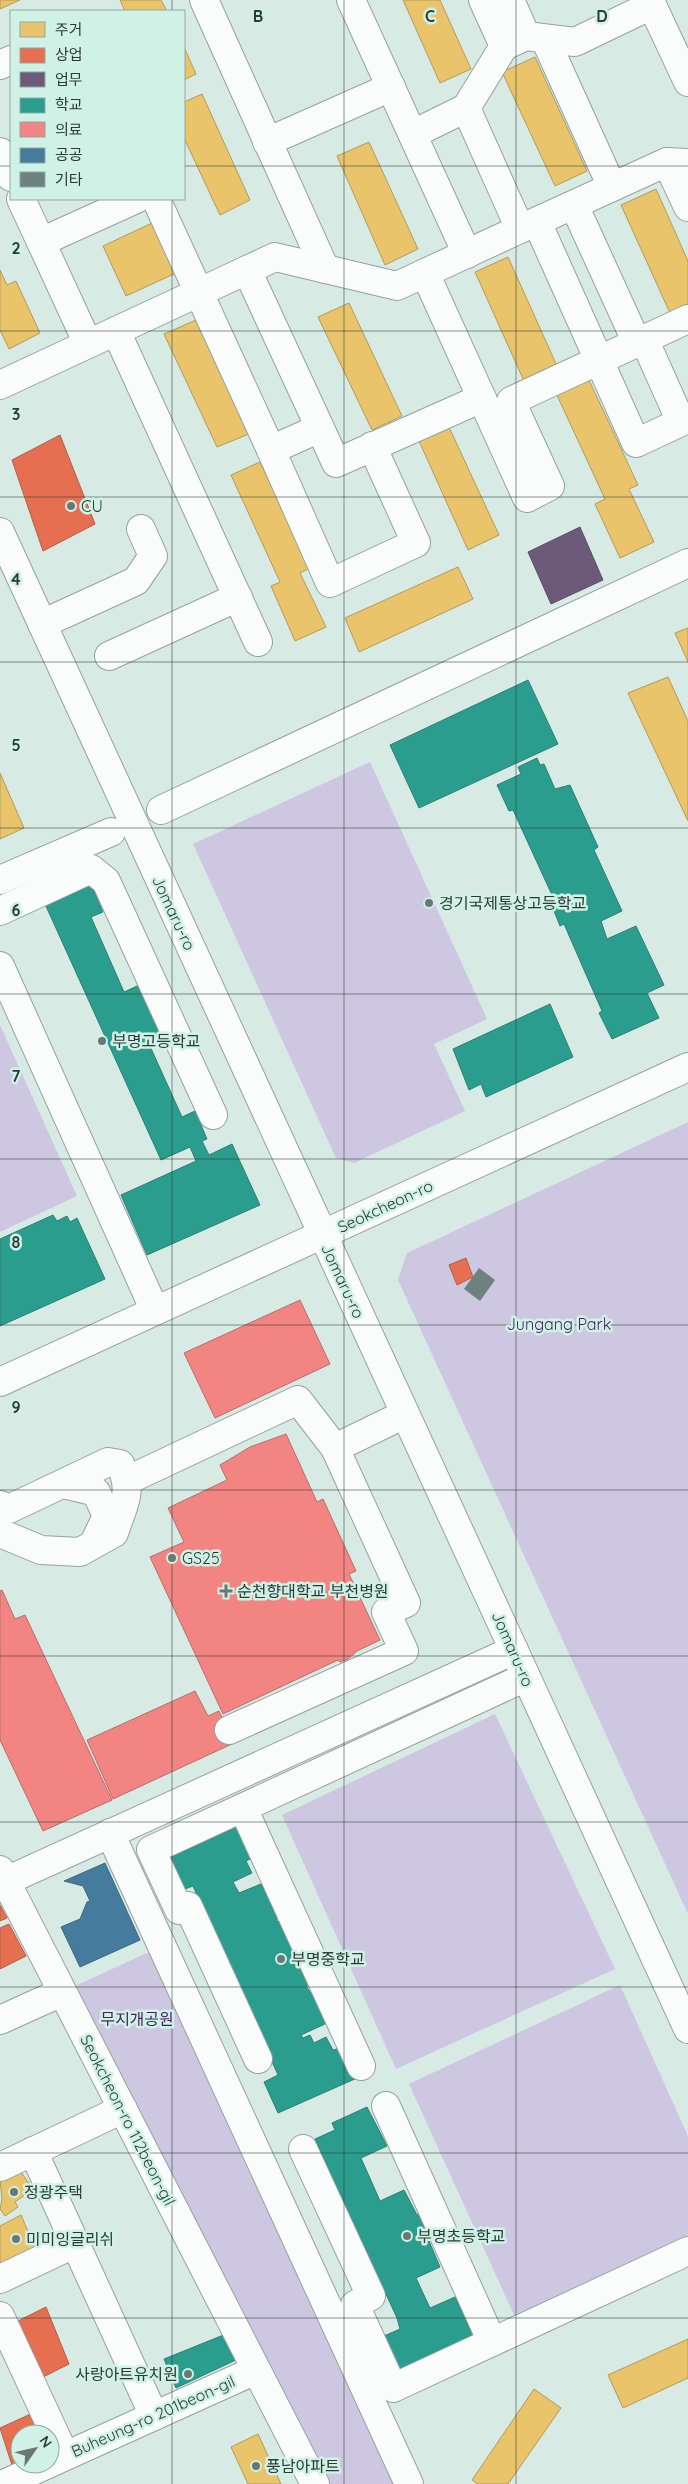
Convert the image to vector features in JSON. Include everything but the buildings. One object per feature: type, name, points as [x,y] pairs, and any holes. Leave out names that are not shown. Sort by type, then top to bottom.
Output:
[{"type":"street","points":[[204,0],[325,269]]},
{"type":"street","points":[[351,0],[467,254]]},
{"type":"street","points":[[482,0],[525,40],[575,42],[648,3],[688,82]]},
{"type":"street","points":[[510,0],[525,40],[612,187]]},
{"type":"street","points":[[412,134],[466,108],[525,40]]},
{"type":"street","points":[[268,142],[391,87]]},
{"type":"street","points":[[466,108],[599,360],[636,443],[681,422],[574,204]]},
{"type":"street","points":[[0,152],[10,175]]},
{"type":"street","points":[[0,385],[275,257],[397,286],[612,187],[677,162],[688,207]]},
{"type":"street","points":[[21,200],[88,344]]},
{"type":"street","points":[[41,242],[134,200]]},
{"type":"street","points":[[156,200],[330,583],[416,543],[372,446]]},
{"type":"street","points":[[247,270],[336,463],[372,446],[494,404],[599,360],[688,319]]},
{"type":"street","points":[[425,272],[494,404]]},
{"type":"street","points":[[116,331],[258,642]]},
{"type":"street","points":[[271,450],[320,428]]},
{"type":"street","points":[[42,624],[136,581],[153,556],[141,529]]},
{"type":"street","name":"Jomaru-ro","points":[[0,532],[688,2029]]},
{"type":"street","points":[[161,810],[688,563]]},
{"type":"street","points":[[109,656],[238,597]]},
{"type":"street","points":[[0,880],[111,832]]},
{"type":"street","points":[[0,911],[91,869],[106,881],[213,1115]]},
{"type":"street","points":[[0,966],[155,1311]]},
{"type":"street","name":"Seokcheon-ro","points":[[0,1382],[688,1067]]},
{"type":"street","points":[[128,1480],[298,1400],[335,1448],[406,1603],[386,1612],[404,1651],[229,1730]]},
{"type":"street","points":[[335,1448],[405,1414]]},
{"type":"street","points":[[0,1505],[9,1508],[108,1462],[120,1464],[128,1480],[127,1493],[114,1533],[80,1552],[41,1550],[0,1533]]},
{"type":"street","points":[[52,1489],[96,1492],[107,1516],[93,1545]]},
{"type":"street","points":[[41,1550],[29,1524],[52,1489]]},
{"type":"street","points":[[3,1876],[110,1833],[514,1650]]},
{"type":"street","points":[[258,2059],[188,1906],[179,1910],[151,1850],[526,1677]]},
{"type":"street","points":[[243,1808],[361,2066]]},
{"type":"street","points":[[110,1833],[409,2484]]},
{"type":"street","name":"Seokcheon-ro 112beon-gil","points":[[3,1876],[315,2484]]},
{"type":"street","points":[[0,2020],[62,1992]]},
{"type":"street","points":[[386,2106],[492,2342]]},
{"type":"street","points":[[0,2167],[123,2109]]},
{"type":"street","points":[[303,2149],[370,2296],[355,2305],[393,2388],[688,2251]]},
{"type":"street","points":[[33,2151],[154,2416]]},
{"type":"street","points":[[0,2279],[76,2243]]},
{"type":"street","points":[[0,2316],[40,2424]]},
{"type":"street","name":"Buheung-ro 201beon-gil","points":[[60,2458],[256,2370]]},
{"type":"street","name":"Buheung-ro 201beon-gil","points":[[4,2484],[26,2474]]},
{"type":"green space","points":[[370,762],[487,1019],[434,1044],[465,1111],[354,1163],[336,1158],[193,844]]},
{"type":"green space","points":[[0,1025],[77,1196],[0,1232]]},
{"type":"green space","name":"Jungang Park","points":[[688,1122],[688,1914],[398,1280],[407,1253]]},
{"type":"green space","points":[[495,1714],[615,1969],[396,2069],[282,1815]]},
{"type":"green space","name":"무지개공원","points":[[162,1946],[409,2484],[316,2484],[62,1992]]},
{"type":"green space","points":[[620,1985],[688,2136],[688,2235],[514,2315],[409,2084]]},
{"type":"place","name":"CU","points":[[71,506]]},
{"type":"place","name":"경기국제통상고등학교","points":[[429,903]]},
{"type":"place","name":"부명고등학교","points":[[102,1041]]},
{"type":"place","name":"GS25","points":[[172,1558]]},
{"type":"place","name":"순천향대학교 부천병원","points":[[226,1591]]},
{"type":"place","name":"부명중학교","points":[[281,1959]]},
{"type":"place","name":"정광주택","points":[[14,2192]]},
{"type":"place","name":"부명초등학교","points":[[407,2236]]},
{"type":"place","name":"미미잉글리쉬","points":[[16,2239]]},
{"type":"place","name":"사랑아트유치원","points":[[188,2374]]},
{"type":"place","name":"풍남아파트","points":[[256,2466]]}]
